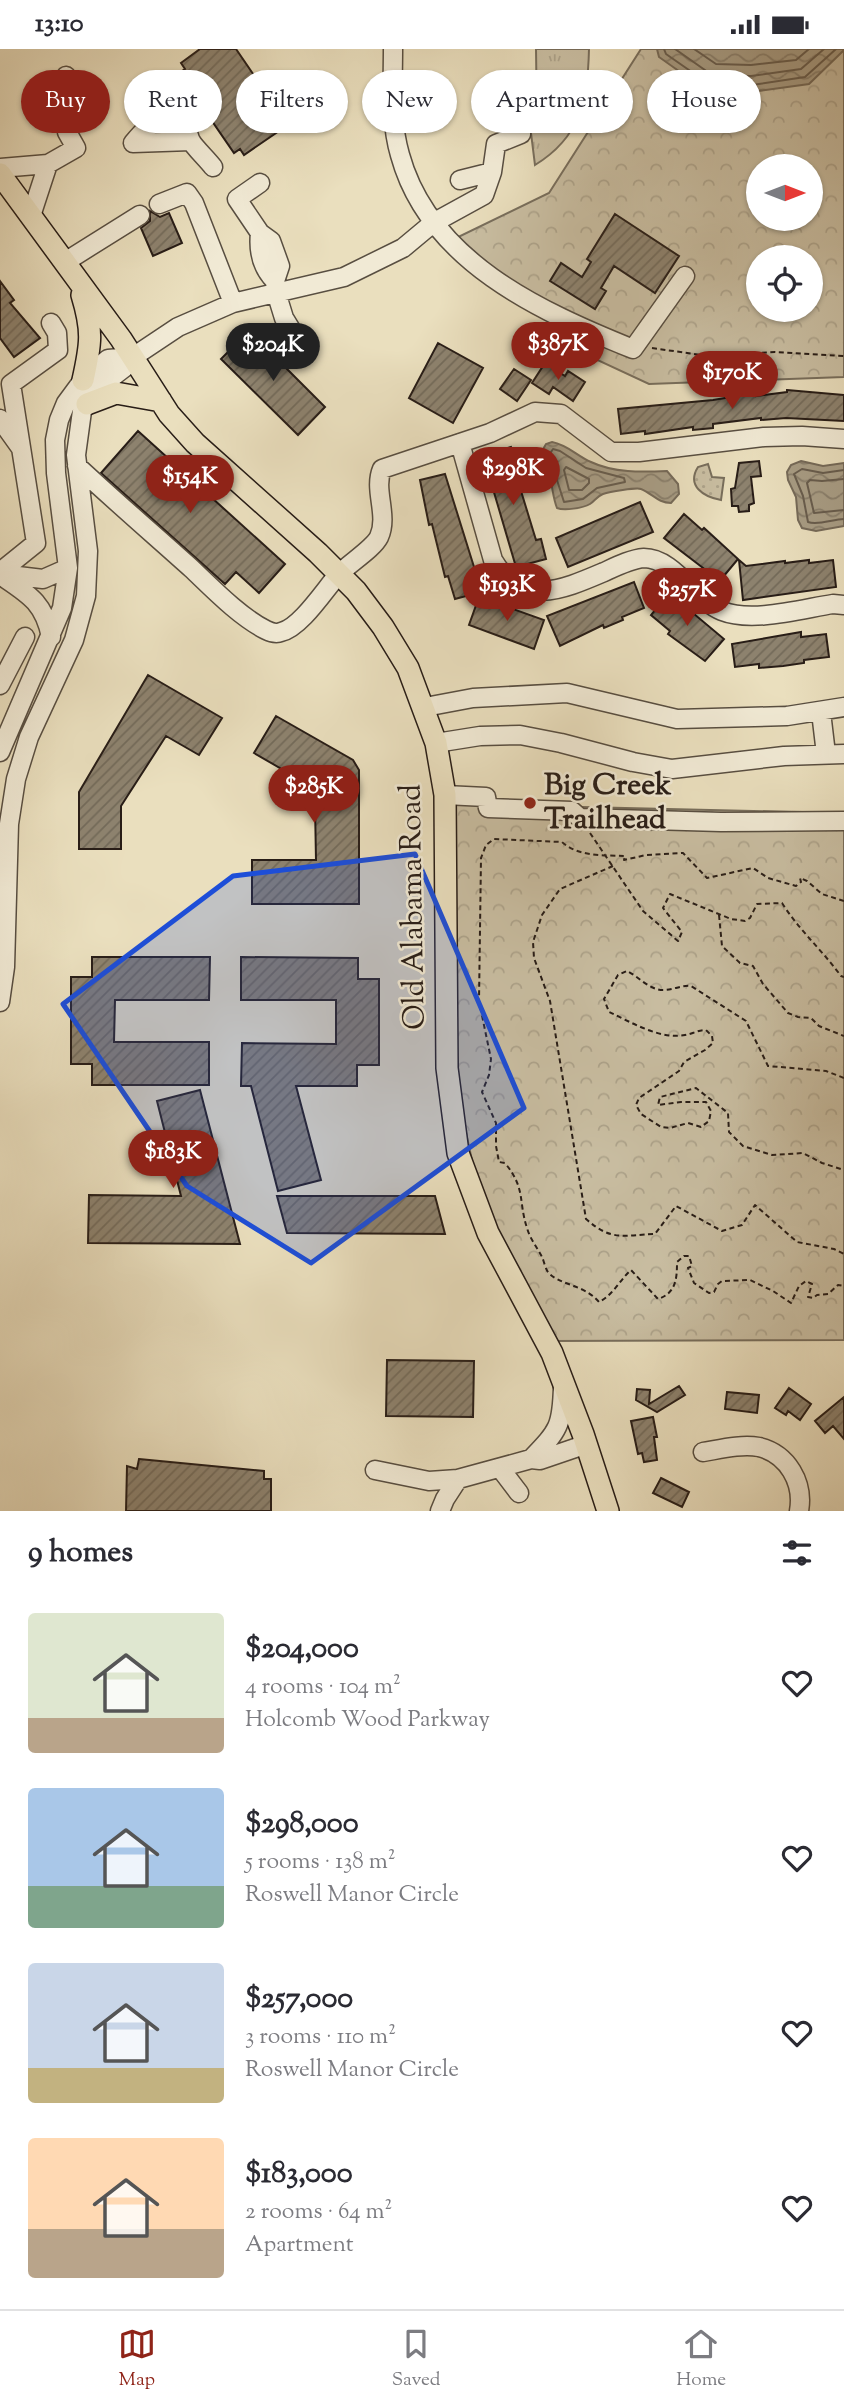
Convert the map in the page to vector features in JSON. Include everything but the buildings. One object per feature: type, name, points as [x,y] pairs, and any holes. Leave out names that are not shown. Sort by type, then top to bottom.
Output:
[{"type":"main road","name":"Old Alabama Road","points":[[0,174],[133,356],[161,401],[195,443],[356,591],[408,668],[425,707],[436,743],[445,795],[447,1068],[458,1153],[488,1233],[552,1353],[585,1439],[608,1511]]},
{"type":"main road","points":[[78,279],[89,319],[92,343],[83,380]]},
{"type":"main road","points":[[87,404],[116,393],[161,401]]},
{"type":"street","points":[[393,49],[393,106],[399,154],[412,189],[433,223],[457,249],[516,294],[573,325],[633,349],[685,276]]},
{"type":"street","points":[[0,168],[48,164],[76,148],[68,133]]},
{"type":"street","points":[[0,1002],[5,967],[9,824],[16,779],[29,737],[74,640],[86,593],[88,551],[77,466],[82,411],[99,388],[124,368],[133,356],[178,327],[276,286],[344,277],[403,248],[433,223],[484,195],[492,172],[496,144],[521,134]]},
{"type":"street","points":[[191,141],[213,167]]},
{"type":"street","points":[[31,216],[48,164]]},
{"type":"street","points":[[460,180],[492,172]]},
{"type":"street","points":[[260,183],[237,199],[260,233],[258,246],[265,272],[276,286],[284,318],[301,346]]},
{"type":"street","points":[[159,204],[187,193],[194,203],[233,303]]},
{"type":"street","points":[[65,262],[139,215]]},
{"type":"street","points":[[0,574],[36,543],[11,384],[58,351],[57,333],[51,323]]},
{"type":"street","points":[[0,753],[51,639],[66,588],[68,568],[56,473],[55,440],[59,420],[66,403],[83,380],[108,359],[133,356]]},
{"type":"street","points":[[77,466],[219,594],[267,631],[282,632],[292,627],[358,556],[374,546],[383,521],[380,492],[382,469],[490,433],[535,412],[561,414],[611,453],[639,453],[764,437],[844,439]]},
{"type":"street","points":[[0,419],[22,450]]},
{"type":"street","points":[[460,443],[493,560],[501,575],[521,589],[553,590],[579,583],[642,558],[663,562],[711,605],[732,614],[753,616],[832,604],[844,605]]},
{"type":"street","points":[[43,579],[68,568]]},
{"type":"street","points":[[0,574],[43,579],[86,593]]},
{"type":"street","points":[[0,574],[31,596],[82,613]]},
{"type":"street","points":[[31,596],[47,617],[51,639]]},
{"type":"street","points":[[0,685],[25,637]]},
{"type":"street","points":[[425,707],[473,698],[567,693],[677,719],[786,716],[844,707]]},
{"type":"street","points":[[821,712],[826,754]]},
{"type":"street","points":[[436,743],[480,736],[520,735],[672,769],[740,760],[844,754]]},
{"type":"street","points":[[445,795],[486,797],[488,808],[572,811],[580,818],[721,822],[844,821]]},
{"type":"street","points":[[536,1453],[556,1431],[562,1418],[563,1382]]},
{"type":"street","points":[[375,1470],[429,1481],[458,1479],[500,1468],[536,1453],[585,1439]]},
{"type":"street","points":[[704,1452],[759,1447],[778,1456],[793,1472],[799,1489],[799,1511]]},
{"type":"street","points":[[500,1468],[519,1493]]},
{"type":"street","points":[[440,1511],[458,1479]]},
{"type":"path","points":[[633,349],[662,348],[708,356],[775,352],[844,356]]},
{"type":"path","points":[[590,832],[643,911],[678,941],[682,932],[663,908],[670,894],[719,914],[745,921],[750,918],[757,904],[782,903],[800,930],[844,977]]},
{"type":"path","points":[[844,901],[822,894],[800,878],[801,883],[796,886],[782,883],[753,868],[707,878],[683,853],[646,855],[624,860],[625,856],[586,854],[562,842],[494,839],[486,845],[481,858],[479,1001],[491,1059],[489,1075],[482,1092],[496,1123],[499,1162],[505,1163],[520,1186],[527,1229],[548,1272],[585,1290],[599,1301],[608,1297],[631,1270],[658,1299],[667,1296],[674,1289],[677,1262],[684,1256],[689,1256],[692,1266],[688,1268],[694,1283],[709,1293],[715,1291],[722,1281],[751,1280],[762,1284],[790,1303],[799,1286],[806,1281],[812,1284],[808,1297],[813,1298],[828,1294],[838,1285],[844,1286]]},
{"type":"path","points":[[612,866],[560,889],[541,915],[533,942],[534,958],[550,1001],[586,1219],[599,1231],[619,1237],[655,1234],[676,1206],[722,1231],[742,1225],[755,1205],[797,1242],[834,1249],[844,1254]]},
{"type":"path","points":[[719,914],[722,946],[740,963],[753,966],[763,984],[788,1013],[811,1019],[820,1026],[844,1035]]},
{"type":"path","points":[[844,1078],[826,1071],[768,1066],[746,1021],[691,986],[681,985],[663,990],[654,988],[639,976],[627,971],[618,975],[604,999],[610,1011],[656,1033],[684,1036],[696,1030],[706,1030],[712,1036],[713,1042],[705,1050],[684,1062],[679,1071],[639,1098],[636,1105],[641,1114],[661,1127],[670,1128],[688,1123],[701,1127],[709,1121],[711,1111],[706,1102],[658,1105],[660,1097],[696,1088],[728,1113],[729,1132],[743,1146],[772,1155],[803,1153],[844,1170]]},
{"type":"highlighted area","points":[[415,854],[524,1108],[311,1263],[187,1186],[63,1004],[233,876]]},
{"type":"green space","points":[[536,49],[589,49],[588,70],[536,70]]},
{"type":"green space","points":[[641,49],[844,49],[844,377],[649,384],[593,358],[452,240],[549,193],[587,133],[633,133],[633,70],[628,70]]},
{"type":"green space","points":[[531,133],[569,133],[563,142],[535,165]]},
{"type":"green space","points":[[708,464],[712,477],[724,478],[721,500],[703,493],[694,480],[698,467]]},
{"type":"green space","points":[[451,804],[844,813],[844,1340],[551,1341],[483,1211],[460,1105],[452,969]]},
{"type":"water","points":[[657,49],[844,49],[809,84],[761,91],[761,70],[677,70],[659,57]]},
{"type":"water","points":[[552,442],[609,468],[667,471],[678,484],[679,494],[671,503],[666,503],[641,489],[629,489],[603,494],[583,507],[557,508],[542,455],[546,444]]},
{"type":"water","points":[[801,461],[823,466],[844,463],[844,526],[816,531],[802,528],[798,520],[796,497],[787,472],[791,465]]},
{"type":"place","name":"Big Creek Trailhead","points":[[530,803]]}]
